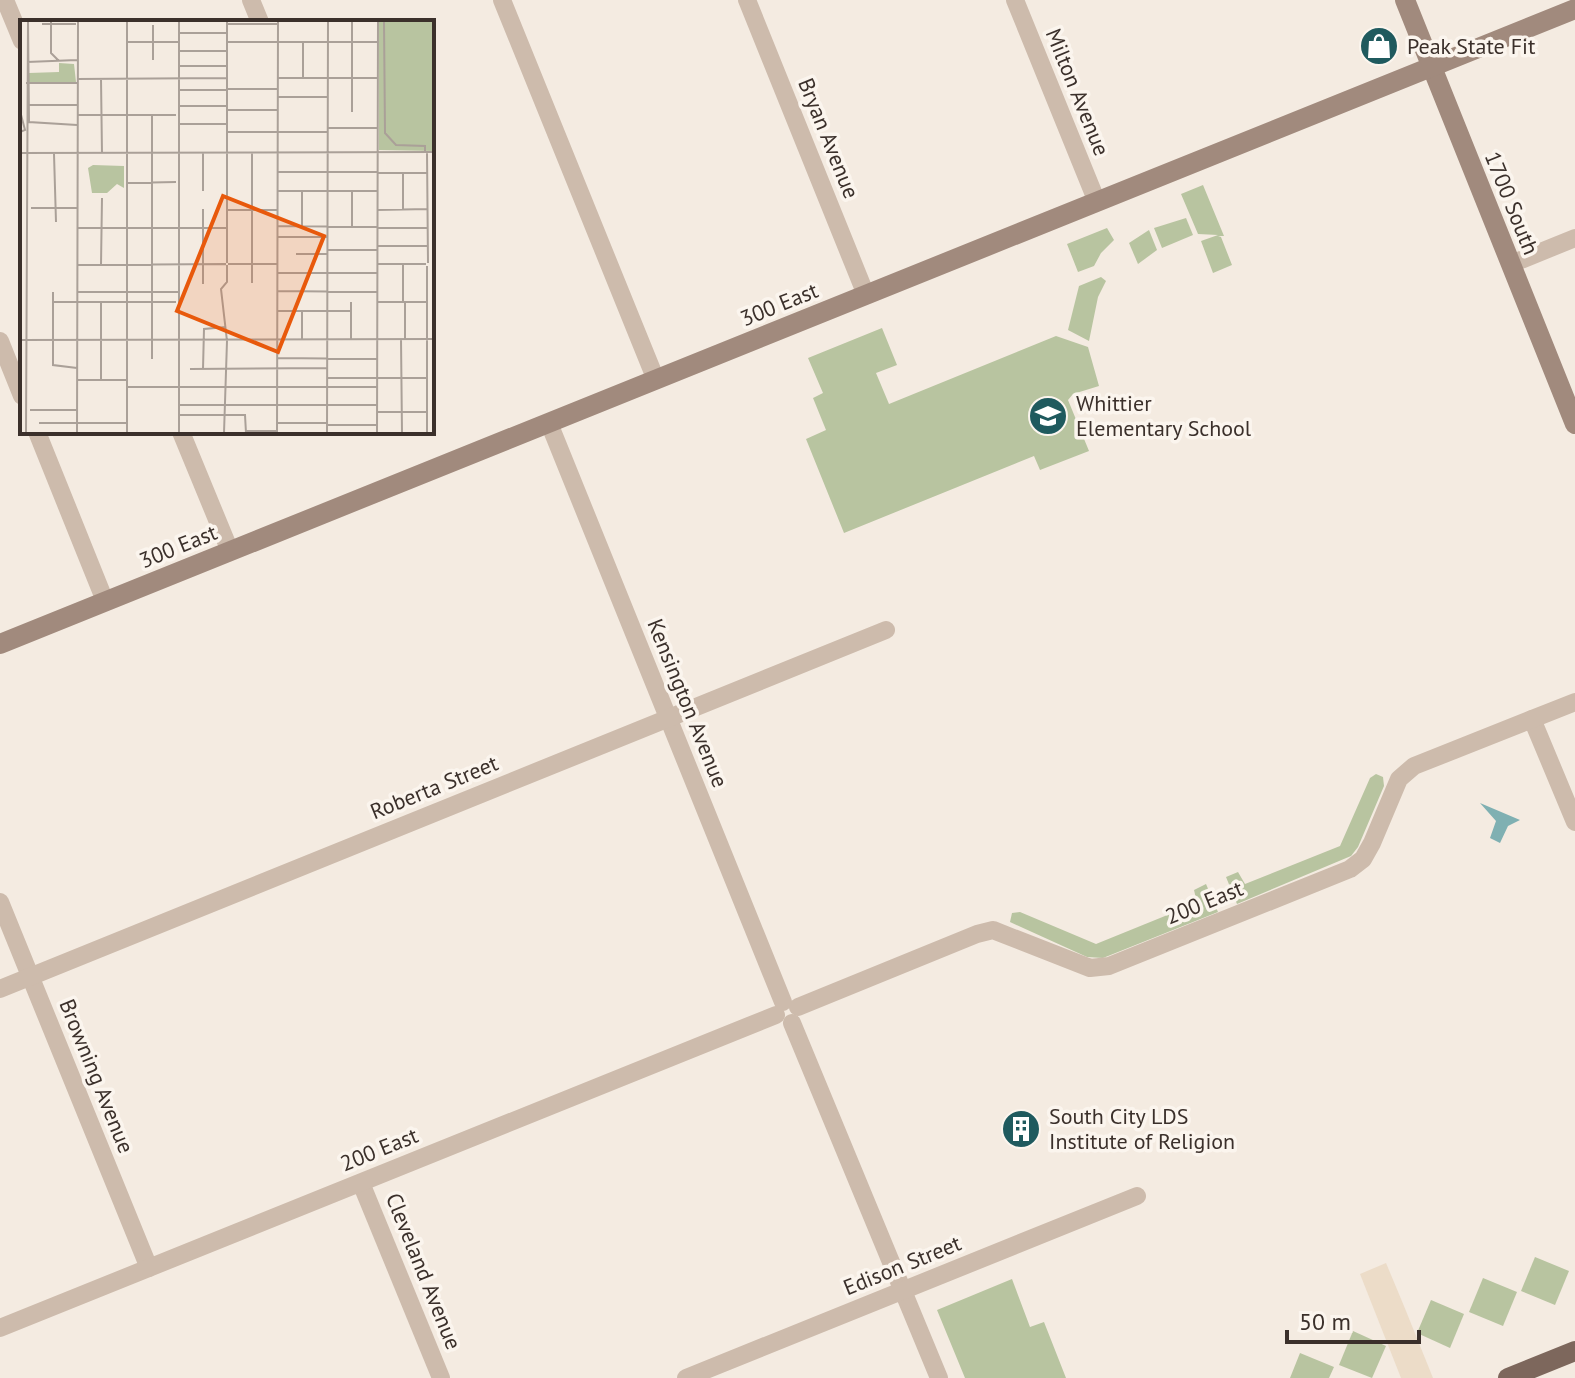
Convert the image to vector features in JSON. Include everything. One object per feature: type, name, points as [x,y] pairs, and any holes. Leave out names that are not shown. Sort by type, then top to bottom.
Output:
[{"type":"main road","points":[[1508,1378],[1575,1351]]},
{"type":"street","points":[[5,0],[20,36]]},
{"type":"street","points":[[251,0],[259,20]]},
{"type":"street","points":[[502,0],[656,380]]},
{"type":"street","name":"Bryan Avenue","points":[[747,0],[866,295]]},
{"type":"street","name":"Milton Avenue","points":[[1015,0],[1097,202]]},
{"type":"street","name":"1700 South","points":[[1405,0],[1575,424]]},
{"type":"street","name":"300 East","points":[[0,644],[1575,9]]},
{"type":"street","points":[[1511,264],[1575,238]]},
{"type":"street","points":[[0,341],[20,391]]},
{"type":"street","name":"Kensington Avenue","points":[[549,423],[939,1378]]},
{"type":"street","points":[[38,434],[105,601]]},
{"type":"street","points":[[182,434],[230,551]]},
{"type":"street","name":"Roberta Street","points":[[0,989],[886,630]]},
{"type":"street","name":"200 East","points":[[0,1328],[977,934],[993,930],[1090,968],[1109,966],[1350,869],[1363,859],[1372,843],[1399,779],[1414,766],[1575,702]]},
{"type":"street","points":[[1532,719],[1575,822]]},
{"type":"street","name":"Browning Avenue","points":[[0,902],[149,1268]]},
{"type":"street","name":"Cleveland Avenue","points":[[361,1183],[441,1378]]},
{"type":"street","name":"Edison Street","points":[[686,1378],[1137,1196]]},
{"type":"green space","points":[[1203,185],[1224,236],[1218,236],[1232,265],[1213,273],[1201,241],[1218,235],[1198,234],[1181,194]]},
{"type":"green space","points":[[1186,218],[1193,235],[1162,248],[1154,228]]},
{"type":"green space","points":[[1107,228],[1114,240],[1094,266],[1078,272],[1067,244]]},
{"type":"green space","points":[[1149,230],[1157,250],[1138,264],[1129,243]]},
{"type":"green space","points":[[1101,277],[1106,281],[1098,297],[1089,341],[1068,330],[1079,286]]},
{"type":"green space","points":[[882,328],[897,365],[876,373],[889,404],[1056,336],[1088,347],[1099,386],[1073,394],[1068,400],[1089,451],[1040,470],[1034,456],[844,533],[806,439],[826,430],[813,398],[823,393],[808,358]]},
{"type":"green space","points":[[1376,774],[1383,777],[1384,786],[1358,847],[1351,856],[1237,904],[1226,877],[1238,872],[1245,884],[1340,846],[1370,778]]},
{"type":"green space","points":[[1206,884],[1218,912],[1103,958],[1087,957],[1010,922],[1012,913],[1020,912],[1096,944],[1197,903],[1194,890]]},
{"type":"green space","points":[[1535,1257],[1569,1271],[1555,1305],[1521,1291]]},
{"type":"green space","points":[[1483,1278],[1517,1292],[1503,1326],[1469,1312]]},
{"type":"green space","points":[[1012,1279],[1030,1327],[1044,1322],[1066,1378],[965,1378],[937,1310]]},
{"type":"green space","points":[[1431,1300],[1464,1314],[1450,1348],[1417,1333]]},
{"type":"green space","points":[[1353,1331],[1386,1346],[1372,1378],[1339,1365]]},
{"type":"green space","points":[[1300,1353],[1334,1367],[1329,1378],[1290,1378]]},
{"type":"shaded area","points":[[1386,1263],[1433,1378],[1401,1378],[1360,1274]]},
{"type":"water","points":[[1480,803],[1520,820],[1508,826],[1500,843],[1490,838],[1496,821]]},
{"type":"place","name":"Peak State Fit","points":[[1379,46]]},
{"type":"place","name":"Whittier Elementary School","points":[[1048,416]]},
{"type":"place","name":"South City LDS Institute of Religion","points":[[1021,1129]]}]
